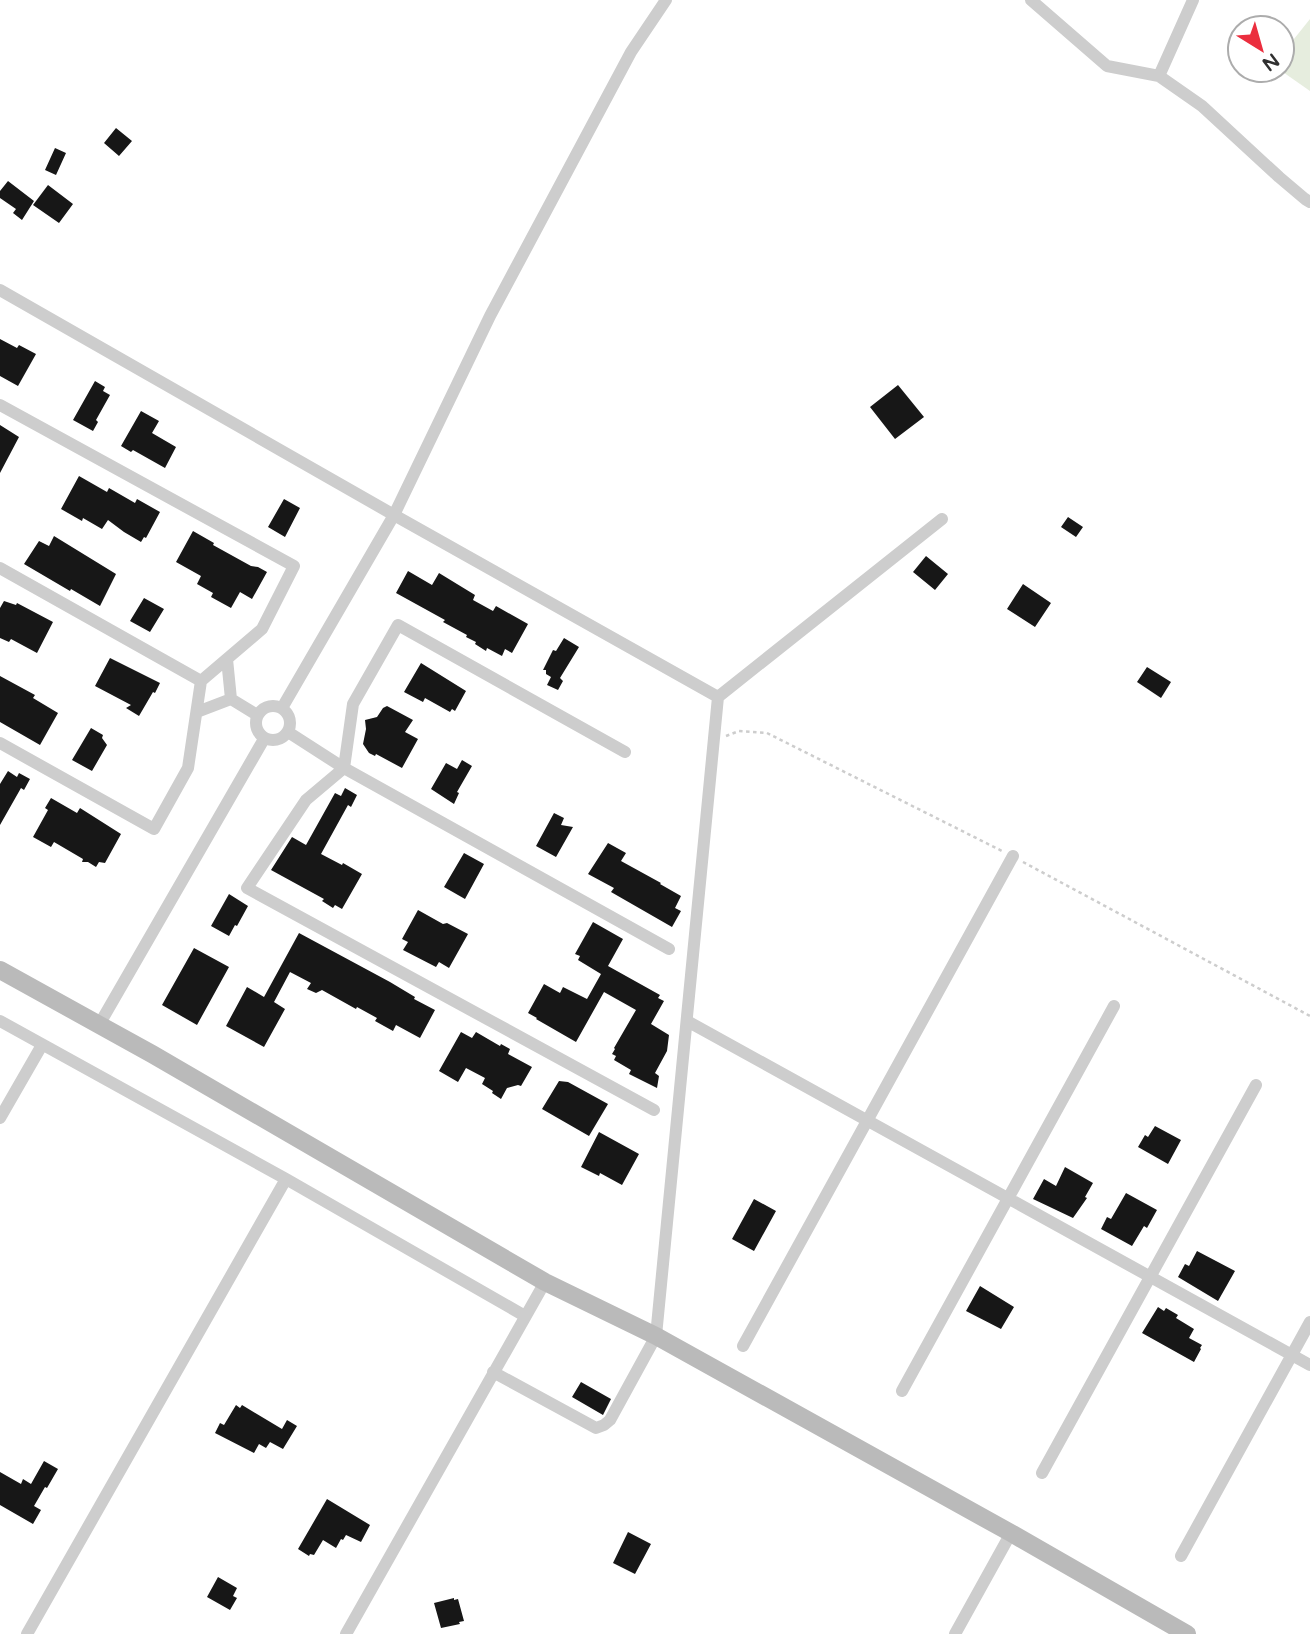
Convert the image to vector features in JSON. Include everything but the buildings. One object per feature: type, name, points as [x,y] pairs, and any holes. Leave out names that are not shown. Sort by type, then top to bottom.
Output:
[{"type":"street","points":[[282,708],[394,515],[489,316],[631,52],[666,0]]},
{"type":"street","points":[[1031,0],[1107,66],[1159,76],[1202,106],[1310,202]]},
{"type":"street","points":[[1159,76],[1193,0]]},
{"type":"street","points":[[0,290],[718,697]]},
{"type":"street","points":[[0,405],[294,565],[262,629],[201,681],[188,768],[155,829],[0,744]]},
{"type":"street","points":[[493,1372],[596,1428],[610,1420],[656,1336],[718,697],[942,519]]},
{"type":"street","points":[[0,568],[201,681]]},
{"type":"street","points":[[625,752],[398,625],[353,704],[344,768],[306,800],[247,888],[654,1110]]},
{"type":"street","points":[[227,659],[231,699]]},
{"type":"street","points":[[197,712],[231,699]]},
{"type":"street","points":[[231,699],[257,715]]},
{"type":"street","points":[[273,705],[282,708],[290,723],[288,732],[273,741],[264,739],[257,732],[257,715],[264,708],[273,705]]},
{"type":"street","points":[[288,732],[344,768],[669,948]]},
{"type":"street","points":[[99,1025],[264,739]]},
{"type":"street","points":[[743,1346],[1013,856]]},
{"type":"street","points":[[0,970],[164,1061],[545,1282],[656,1336],[1187,1634]]},
{"type":"street","points":[[902,1391],[1114,1006]]},
{"type":"street","points":[[0,1020],[525,1316]]},
{"type":"street","points":[[687,1021],[1310,1365]]},
{"type":"street","points":[[0,1118],[42,1045]]},
{"type":"street","points":[[1042,1474],[1256,1086]]},
{"type":"street","points":[[27,1634],[286,1179]]},
{"type":"street","points":[[346,1634],[545,1282]]},
{"type":"street","points":[[1181,1556],[1310,1322]]},
{"type":"street","points":[[954,1634],[1011,1533]]},
{"type":"green space","points":[[1310,19],[1310,91],[1296,81],[1296,36]]}]
